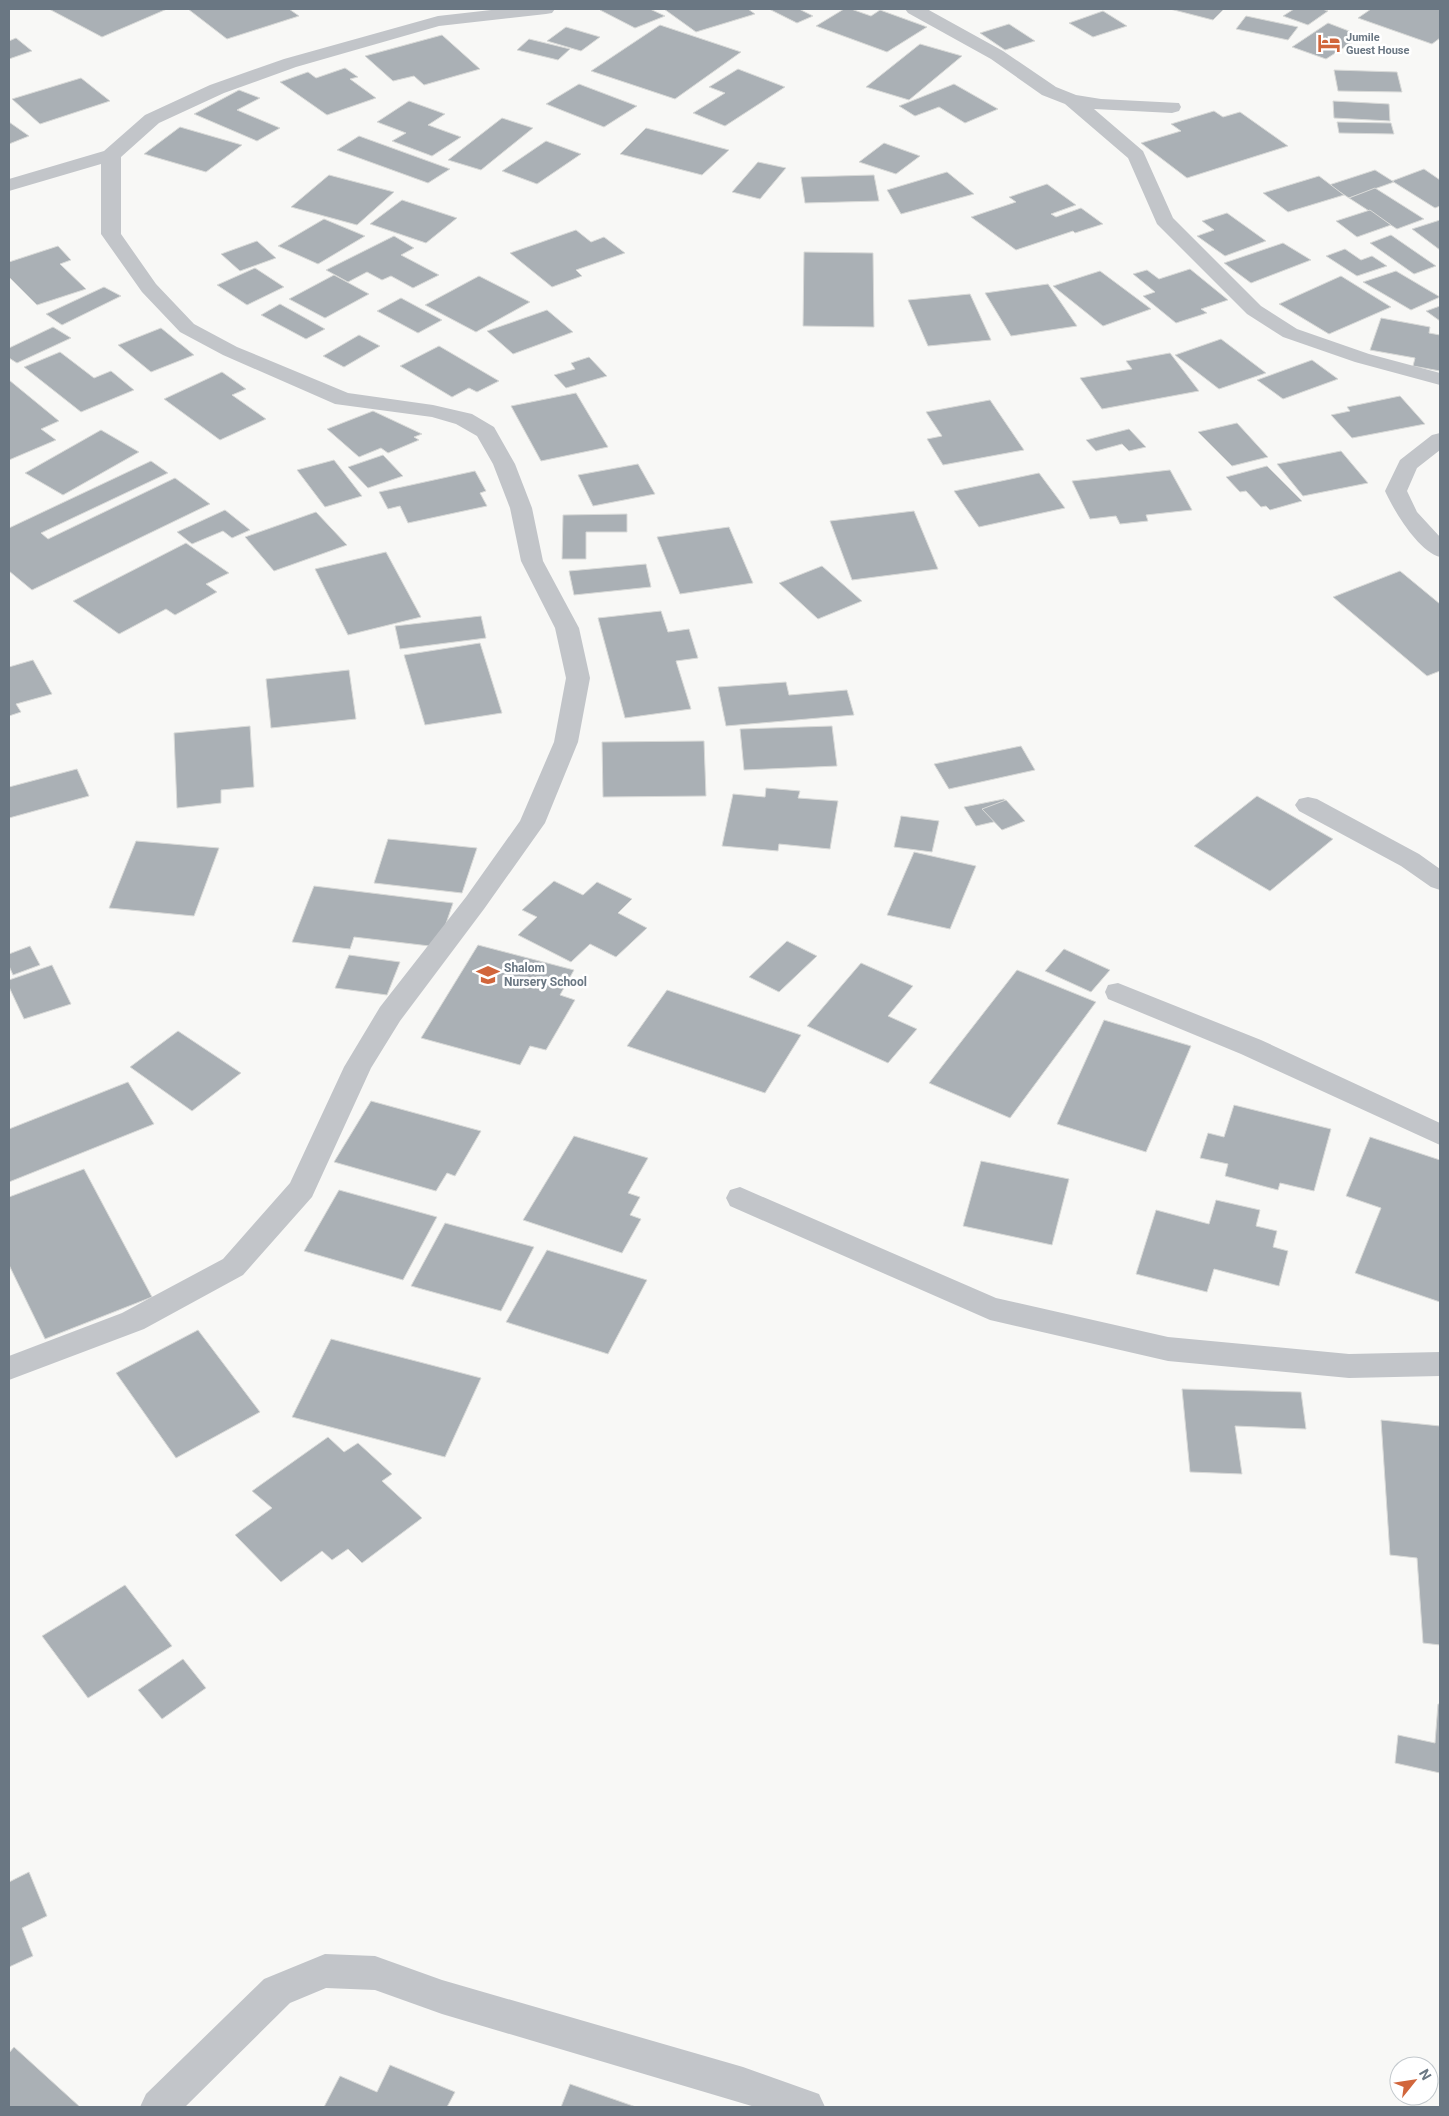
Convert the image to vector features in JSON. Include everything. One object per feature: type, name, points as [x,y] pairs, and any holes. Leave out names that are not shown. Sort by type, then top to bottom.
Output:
[{"type":"street","points":[[9,184],[111,155],[152,119],[217,89],[290,63],[438,21],[546,9]]},
{"type":"street","points":[[914,9],[997,55],[1049,91],[1072,100],[1101,105],[1172,107]]},
{"type":"street","points":[[1072,100],[1136,155],[1164,220],[1254,310],[1290,333],[1362,358],[1440,379]]},
{"type":"street","points":[[9,1368],[132,1320],[233,1267],[302,1189],[358,1067],[390,1014],[475,903],[532,822],[566,742],[578,678],[567,628],[532,561],[521,508],[504,464],[486,432],[464,419],[433,411],[343,399],[230,351],[187,328],[150,288],[111,234],[111,155]]},
{"type":"street","points":[[1440,440],[1408,465],[1396,491],[1407,515],[1440,550]]},
{"type":"street","points":[[1308,805],[1410,860],[1440,881]]},
{"type":"street","points":[[1118,992],[1251,1047],[1440,1135]]},
{"type":"street","points":[[740,1198],[990,1308],[1168,1349],[1349,1366],[1440,1364]]},
{"type":"street","points":[[159,2107],[277,1991],[325,1971],[375,1973],[442,1997],[743,2085],[806,2107]]},
{"type":"building","points":[[49,9],[167,9],[102,37]]},
{"type":"building","points":[[188,9],[289,9],[299,16],[227,39]]},
{"type":"building","points":[[650,9],[665,16],[635,28],[600,10]]},
{"type":"building","points":[[664,9],[748,9],[755,14],[696,32]]},
{"type":"building","points":[[769,9],[799,9],[813,16],[797,23]]},
{"type":"building","points":[[844,9],[851,9],[871,16],[880,10],[927,27],[887,52],[816,26]]},
{"type":"building","points":[[1170,9],[1224,9],[1213,20]]},
{"type":"building","points":[[1294,9],[1322,9],[1328,11],[1308,25],[1283,16]]},
{"type":"building","points":[[1371,9],[1440,9],[1440,38],[1432,44],[1358,18]]},
{"type":"building","points":[[1103,11],[1127,26],[1093,37],[1069,23]]},
{"type":"building","points":[[1246,16],[1298,27],[1288,40],[1236,29]]},
{"type":"building","points":[[1328,23],[1362,36],[1326,59],[1292,47]]},
{"type":"building","points":[[1009,24],[1035,41],[1005,50],[980,33]]},
{"type":"building","points":[[660,25],[741,52],[675,99],[591,71]]},
{"type":"building","points":[[566,27],[600,37],[581,51],[547,41]]},
{"type":"building","points":[[442,35],[480,69],[424,85],[414,76],[393,81],[365,56]]},
{"type":"building","points":[[16,38],[32,51],[9,59],[9,41]]},
{"type":"building","points":[[529,39],[570,49],[558,60],[517,50]]},
{"type":"building","points":[[920,44],[962,56],[909,100],[866,87]]},
{"type":"building","points":[[345,68],[358,77],[350,79],[376,98],[327,115],[280,82],[308,72],[316,78]]},
{"type":"building","points":[[738,69],[785,87],[725,126],[693,113],[725,93],[709,87]]},
{"type":"building","points":[[1334,70],[1397,72],[1402,92],[1338,91]]},
{"type":"building","points":[[81,78],[110,101],[40,124],[12,99]]},
{"type":"building","points":[[579,84],[637,106],[604,127],[546,104]]},
{"type":"building","points":[[954,84],[998,109],[965,123],[939,107],[915,116],[899,106]]},
{"type":"building","points":[[239,90],[260,98],[237,110],[280,128],[257,141],[194,114]]},
{"type":"building","points":[[409,101],[445,114],[428,125],[461,137],[432,156],[392,141],[406,133],[377,122]]},
{"type":"building","points":[[1333,101],[1389,104],[1390,121],[1334,118]]},
{"type":"building","points":[[1214,111],[1223,117],[1240,112],[1288,146],[1187,178],[1141,143],[1181,131],[1171,124]]},
{"type":"building","points":[[502,118],[533,128],[481,170],[448,160]]},
{"type":"building","points":[[9,122],[29,136],[9,144]]},
{"type":"building","points":[[1337,122],[1391,123],[1394,134],[1339,133]]},
{"type":"building","points":[[180,127],[242,145],[206,172],[144,154]]},
{"type":"building","points":[[646,128],[729,150],[702,175],[620,154]]},
{"type":"building","points":[[359,136],[450,169],[428,183],[337,150]]},
{"type":"building","points":[[546,141],[581,154],[537,184],[502,171]]},
{"type":"building","points":[[884,143],[920,156],[896,174],[859,162]]},
{"type":"building","points":[[758,162],[786,168],[760,199],[732,192]]},
{"type":"building","points":[[1424,169],[1440,180],[1440,206],[1435,208],[1392,181]]},
{"type":"building","points":[[1375,170],[1394,182],[1349,198],[1329,185]]},
{"type":"building","points":[[947,172],[974,194],[901,214],[887,190]]},
{"type":"building","points":[[329,175],[394,192],[357,225],[291,207]]},
{"type":"building","points":[[874,175],[879,201],[805,203],[801,177]]},
{"type":"building","points":[[1319,176],[1344,195],[1288,212],[1263,193]]},
{"type":"building","points":[[1047,184],[1076,205],[1051,214],[1056,217],[1081,208],[1103,224],[1075,233],[1073,231],[1016,250],[971,217],[1016,202],[1009,197]]},
{"type":"building","points":[[1375,188],[1424,219],[1397,229],[1349,198]]},
{"type":"building","points":[[402,200],[457,218],[426,243],[370,224]]},
{"type":"building","points":[[1370,210],[1391,225],[1357,237],[1336,221]]},
{"type":"building","points":[[1227,213],[1266,241],[1225,256],[1197,236],[1214,230],[1202,221]]},
{"type":"building","points":[[324,219],[365,236],[318,264],[278,246]]},
{"type":"building","points":[[1440,220],[1440,250],[1412,229]]},
{"type":"building","points":[[576,230],[591,242],[604,237],[625,253],[576,270],[582,276],[552,287],[510,253]]},
{"type":"building","points":[[1391,235],[1436,266],[1414,274],[1370,243]]},
{"type":"building","points":[[394,236],[414,248],[401,255],[439,275],[413,288],[391,276],[382,280],[367,272],[348,282],[326,270]]},
{"type":"building","points":[[257,241],[276,258],[240,271],[221,254]]},
{"type":"building","points":[[1283,243],[1311,260],[1251,283],[1224,263]]},
{"type":"building","points":[[58,246],[71,260],[60,264],[86,289],[37,305],[9,277],[9,262]]},
{"type":"building","points":[[1345,249],[1361,260],[1372,256],[1387,266],[1357,276],[1326,256]]},
{"type":"building","points":[[804,252],[873,253],[874,327],[803,326]]},
{"type":"building","points":[[255,268],[284,287],[247,305],[217,285]]},
{"type":"building","points":[[1190,269],[1228,300],[1201,309],[1207,313],[1176,323],[1143,296],[1155,292],[1133,274],[1147,270],[1159,279]]},
{"type":"building","points":[[1100,271],[1151,309],[1103,326],[1053,286]]},
{"type":"building","points":[[1396,271],[1440,297],[1411,310],[1363,282]]},
{"type":"building","points":[[334,275],[369,294],[325,318],[289,299]]},
{"type":"building","points":[[479,276],[530,302],[476,332],[425,305]]},
{"type":"building","points":[[1341,276],[1391,307],[1329,334],[1279,304]]},
{"type":"building","points":[[1048,284],[1077,326],[1011,336],[985,293]]},
{"type":"building","points":[[104,287],[121,296],[62,325],[46,314]]},
{"type":"building","points":[[970,294],[991,340],[928,346],[908,300]]},
{"type":"building","points":[[401,298],[442,320],[418,333],[377,311]]},
{"type":"building","points":[[280,304],[325,329],[306,339],[261,315]]},
{"type":"building","points":[[1440,306],[1440,321],[1426,311]]},
{"type":"building","points":[[547,310],[573,332],[513,354],[487,331]]},
{"type":"building","points":[[1381,318],[1430,327],[1429,333],[1440,335],[1440,371],[1413,366],[1415,358],[1370,350]]},
{"type":"building","points":[[53,327],[71,338],[17,363],[9,358],[9,348]]},
{"type":"building","points":[[161,328],[194,355],[151,372],[118,345]]},
{"type":"building","points":[[359,335],[380,346],[344,367],[323,356]]},
{"type":"building","points":[[1221,339],[1266,373],[1219,389],[1175,355]]},
{"type":"building","points":[[439,346],[499,381],[477,392],[469,388],[452,397],[400,366]]},
{"type":"building","points":[[60,352],[94,378],[111,371],[134,390],[81,412],[24,367]]},
{"type":"building","points":[[1170,353],[1199,391],[1102,409],[1080,378],[1132,369],[1126,361]]},
{"type":"building","points":[[589,357],[607,376],[566,388],[554,375],[575,369],[571,363]]},
{"type":"building","points":[[1312,360],[1338,379],[1283,399],[1257,380]]},
{"type":"building","points":[[222,372],[246,389],[232,395],[266,419],[220,440],[164,399]]},
{"type":"building","points":[[9,380],[59,421],[41,429],[56,440],[9,460]]},
{"type":"building","points":[[576,393],[608,447],[541,461],[511,406]]},
{"type":"building","points":[[1400,396],[1425,424],[1352,438],[1331,415],[1350,411],[1347,407]]},
{"type":"building","points":[[990,400],[1024,450],[943,465],[927,439],[942,436],[926,412]]},
{"type":"building","points":[[373,411],[422,434],[414,437],[419,440],[388,453],[381,448],[359,457],[327,429]]},
{"type":"building","points":[[1237,423],[1268,457],[1232,466],[1198,432]]},
{"type":"building","points":[[1129,429],[1146,447],[1129,451],[1122,444],[1096,451],[1086,440]]},
{"type":"building","points":[[101,430],[139,452],[63,495],[25,473]]},
{"type":"building","points":[[1341,451],[1368,483],[1303,496],[1277,464]]},
{"type":"building","points":[[383,455],[403,476],[368,488],[348,467]]},
{"type":"building","points":[[334,460],[362,496],[325,507],[297,470]]},
{"type":"building","points":[[151,461],[168,473],[41,533],[48,539],[175,478],[210,504],[32,590],[9,571],[9,528]]},
{"type":"building","points":[[638,464],[655,494],[593,506],[578,475]]},
{"type":"building","points":[[1267,466],[1302,501],[1270,510],[1266,506],[1261,507],[1246,491],[1240,492],[1226,477]]},
{"type":"building","points":[[1170,470],[1192,510],[1146,515],[1148,521],[1120,524],[1116,516],[1090,519],[1072,481]]},
{"type":"building","points":[[475,471],[486,491],[480,493],[487,506],[408,523],[400,506],[388,509],[379,492]]},
{"type":"building","points":[[1039,473],[1065,508],[979,527],[954,491]]},
{"type":"building","points":[[225,510],[250,530],[232,538],[223,531],[192,544],[177,532]]},
{"type":"building","points":[[914,511],[938,569],[852,580],[830,521]]},
{"type":"building","points":[[316,512],[347,545],[274,571],[245,537]]},
{"type":"building","points":[[627,514],[627,532],[586,532],[586,559],[562,559],[563,515]]},
{"type":"building","points":[[729,527],[753,583],[680,594],[657,537]]},
{"type":"building","points":[[186,543],[229,573],[206,584],[217,592],[175,615],[166,609],[119,634],[73,601]]},
{"type":"building","points":[[386,552],[421,617],[348,635],[315,569]]},
{"type":"building","points":[[646,564],[651,587],[574,595],[569,571]]},
{"type":"building","points":[[822,566],[862,601],[818,619],[779,583]]},
{"type":"building","points":[[1400,571],[1440,604],[1440,671],[1427,676],[1333,597]]},
{"type":"building","points":[[661,611],[668,632],[689,629],[698,658],[676,661],[691,709],[625,718],[598,618]]},
{"type":"building","points":[[481,616],[486,638],[400,649],[395,626]]},
{"type":"building","points":[[480,643],[502,713],[425,725],[404,655]]},
{"type":"building","points":[[33,660],[52,694],[16,704],[21,712],[9,716],[9,667]]},
{"type":"building","points":[[349,670],[356,719],[271,728],[266,679]]},
{"type":"building","points":[[786,682],[789,695],[847,690],[854,715],[726,726],[718,687]]},
{"type":"building","points":[[250,726],[254,787],[221,790],[221,803],[177,808],[174,733]]},
{"type":"building","points":[[832,726],[837,766],[744,770],[740,729]]},
{"type":"building","points":[[704,741],[706,796],[603,797],[602,742]]},
{"type":"building","points":[[1021,746],[1035,770],[949,789],[934,764]]},
{"type":"building","points":[[77,769],[89,796],[9,818],[9,787]]},
{"type":"building","points":[[766,788],[800,791],[798,798],[838,801],[830,849],[779,844],[778,851],[722,846],[733,794],[765,797]]},
{"type":"building","points":[[1257,796],[1333,839],[1270,891],[1194,846]]},
{"type":"building","points":[[1004,799],[1015,817],[976,826],[964,807]]},
{"type":"building","points":[[1006,800],[1025,821],[1002,830],[982,809]]},
{"type":"building","points":[[901,816],[939,821],[932,852],[894,847]]},
{"type":"building","points":[[388,839],[477,848],[462,893],[374,883]]},
{"type":"building","points":[[136,841],[219,848],[194,916],[109,908]]},
{"type":"building","points":[[914,852],[976,866],[950,929],[887,915]]},
{"type":"building","points":[[554,881],[583,895],[597,882],[632,899],[618,913],[647,928],[616,957],[590,944],[571,962],[518,935],[537,917],[522,910]]},
{"type":"building","points":[[314,886],[453,903],[438,947],[354,937],[350,949],[292,942]]},
{"type":"building","points":[[787,941],[817,956],[779,992],[749,977]]},
{"type":"building","points":[[478,945],[574,970],[560,995],[575,1000],[546,1050],[530,1046],[520,1065],[421,1038]]},
{"type":"building","points":[[30,946],[40,965],[13,975],[9,966],[9,954]]},
{"type":"building","points":[[1064,949],[1110,970],[1091,992],[1045,971]]},
{"type":"building","points":[[349,955],[400,962],[387,995],[335,988]]},
{"type":"building","points":[[861,963],[913,986],[888,1016],[917,1029],[888,1063],[807,1026]]},
{"type":"building","points":[[52,965],[71,1004],[24,1019],[9,987],[9,980]]},
{"type":"building","points":[[1017,970],[1096,1002],[1010,1118],[929,1083]]},
{"type":"building","points":[[667,990],[801,1035],[765,1093],[627,1046]]},
{"type":"building","points":[[1104,1020],[1191,1046],[1146,1152],[1057,1124]]},
{"type":"building","points":[[178,1031],[241,1073],[192,1111],[130,1067]]},
{"type":"building","points":[[128,1082],[154,1124],[9,1182],[9,1129]]},
{"type":"building","points":[[371,1101],[481,1131],[455,1176],[447,1173],[436,1191],[334,1162]]},
{"type":"building","points":[[1234,1105],[1331,1129],[1314,1191],[1280,1183],[1278,1190],[1225,1176],[1228,1164],[1200,1158],[1208,1133],[1224,1137]]},
{"type":"building","points":[[574,1136],[648,1158],[628,1193],[640,1197],[630,1215],[641,1219],[622,1253],[523,1220]]},
{"type":"building","points":[[1370,1137],[1440,1160],[1440,1302],[1355,1273],[1381,1208],[1346,1196]]},
{"type":"building","points":[[981,1161],[1069,1179],[1052,1245],[963,1226]]},
{"type":"building","points":[[84,1169],[152,1297],[45,1339],[9,1265],[9,1197]]},
{"type":"building","points":[[339,1190],[437,1217],[403,1280],[304,1251]]},
{"type":"building","points":[[1216,1200],[1260,1210],[1256,1226],[1277,1231],[1273,1247],[1288,1251],[1279,1286],[1214,1269],[1207,1292],[1136,1274],[1156,1210],[1209,1224]]},
{"type":"building","points":[[445,1223],[534,1247],[501,1311],[411,1286]]},
{"type":"building","points":[[547,1250],[647,1280],[608,1354],[506,1322]]},
{"type":"building","points":[[198,1330],[260,1412],[176,1458],[116,1373]]},
{"type":"building","points":[[331,1339],[481,1378],[445,1457],[292,1417]]},
{"type":"building","points":[[1182,1389],[1301,1392],[1306,1429],[1235,1426],[1242,1474],[1190,1472]]},
{"type":"building","points":[[1381,1420],[1440,1426],[1440,1645],[1423,1643],[1417,1558],[1390,1555]]},
{"type":"building","points":[[328,1437],[344,1452],[358,1443],[392,1474],[382,1481],[422,1518],[362,1563],[348,1549],[332,1560],[322,1551],[281,1582],[235,1535],[272,1508],[252,1491]]},
{"type":"building","points":[[125,1585],[172,1646],[88,1698],[42,1636]]},
{"type":"building","points":[[183,1659],[206,1688],[162,1719],[138,1690]]},
{"type":"building","points":[[1438,1704],[1440,1704],[1440,1773],[1395,1763],[1398,1735],[1435,1743]]},
{"type":"building","points":[[29,1872],[47,1916],[22,1928],[33,1956],[9,1967],[9,1882]]},
{"type":"building","points":[[14,2047],[80,2107],[9,2107],[9,2053]]},
{"type":"building","points":[[390,2065],[455,2092],[447,2107],[324,2107],[340,2076],[377,2092]]},
{"type":"building","points":[[570,2084],[636,2107],[561,2107]]},
{"type":"place","name":"Jumile Guest House","points":[[1329,43]]},
{"type":"place","name":"Shalom Nursery School","points":[[488,975]]}]
